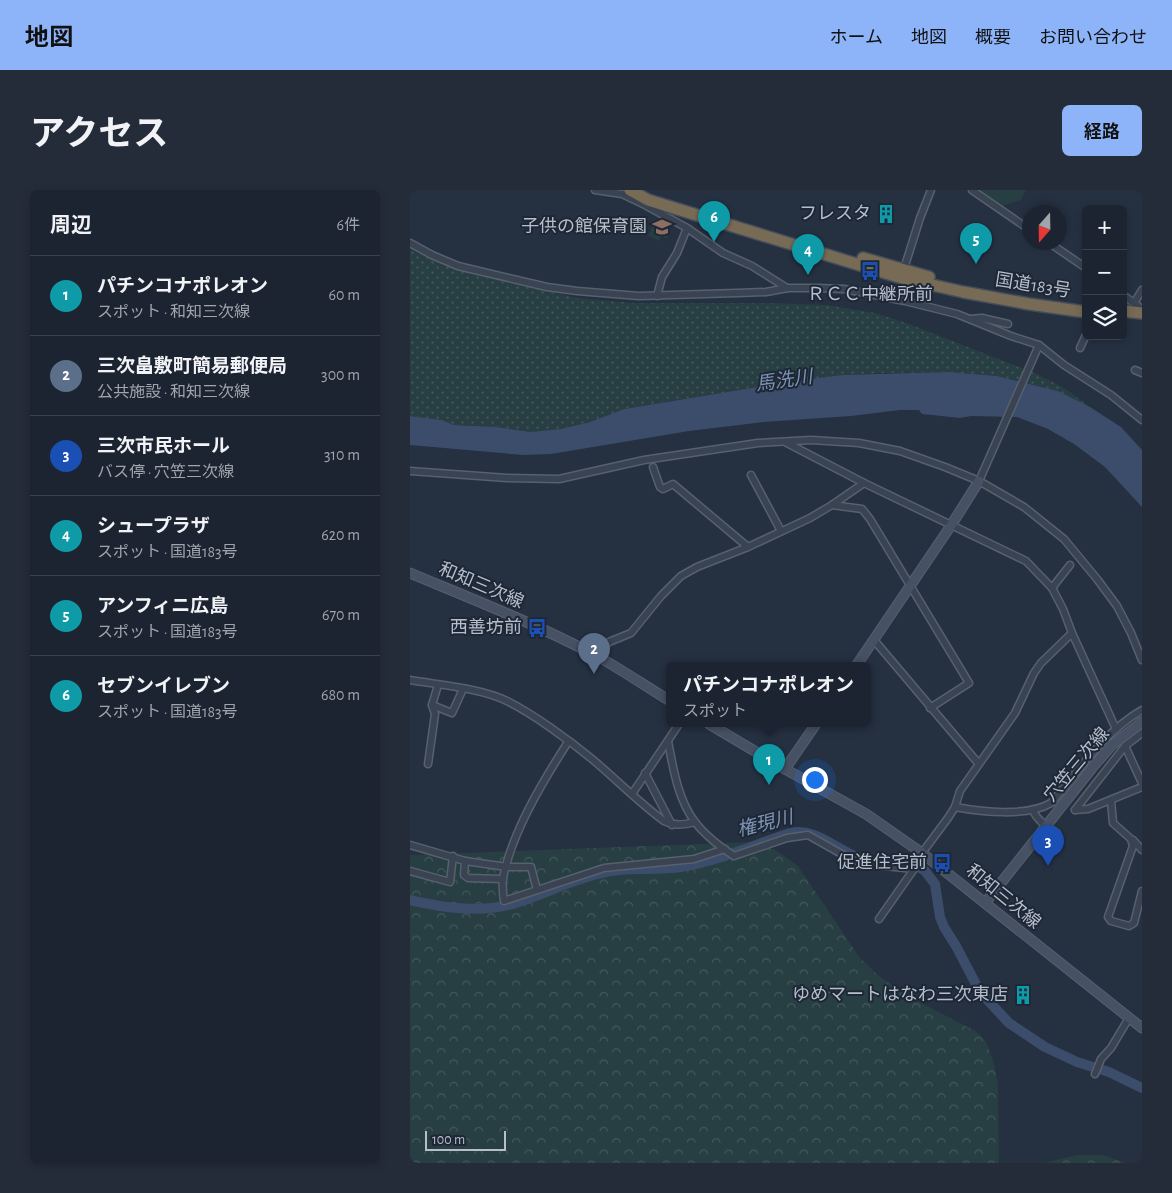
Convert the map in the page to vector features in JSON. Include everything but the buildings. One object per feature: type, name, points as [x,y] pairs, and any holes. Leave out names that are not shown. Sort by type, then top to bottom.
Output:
[{"type":"highway","name":"国道183号","points":[[630,190],[647,197],[963,292],[1082,311]]},
{"type":"highway","name":"国道183号","points":[[903,274],[964,286],[1082,304]]},
{"type":"highway","points":[[1127,312],[1142,314]]},
{"type":"highway","points":[[1127,317],[1142,319]]},
{"type":"main road","points":[[859,662],[952,524],[980,478]]},
{"type":"main road","name":"和知三次線","points":[[410,573],[538,628],[596,656],[666,699]]},
{"type":"main road","name":"穴笠三次線","points":[[985,903],[1112,745],[1142,722]]},
{"type":"main road","name":"和知三次線","points":[[714,727],[785,770],[866,814],[917,862],[985,903],[1142,1028]]},
{"type":"main road","points":[[785,770],[814,727]]},
{"type":"street","points":[[595,190],[647,197],[723,253],[752,266],[788,288]]},
{"type":"street","points":[[903,274],[920,218],[931,190]]},
{"type":"street","points":[[972,190],[1022,224]]},
{"type":"street","points":[[657,296],[662,277],[677,253],[687,228]]},
{"type":"street","points":[[410,244],[458,266],[547,287],[614,295],[657,296],[766,292],[788,288],[844,289],[905,301],[957,314],[1039,345],[1064,365],[1111,394],[1142,420]]},
{"type":"street","points":[[1060,250],[1082,265]]},
{"type":"street","points":[[1134,302],[1142,290]]},
{"type":"street","points":[[1127,298],[1142,309]]},
{"type":"street","points":[[969,319],[982,318],[1008,324]]},
{"type":"street","points":[[1080,348],[1084,340]]},
{"type":"street","points":[[980,478],[1039,345]]},
{"type":"street","points":[[410,471],[523,479],[559,478],[644,460],[758,443],[784,441],[811,440],[859,443],[900,451],[980,478],[1024,507],[1064,539],[1097,579],[1116,606],[1131,633],[1142,660]]},
{"type":"street","points":[[784,441],[864,483],[1026,561],[1052,588],[1063,608],[1072,633],[1116,729]]},
{"type":"street","points":[[653,467],[660,487],[663,489],[673,484],[748,547]]},
{"type":"street","points":[[751,475],[781,531]]},
{"type":"street","points":[[596,656],[608,642],[631,633],[661,596],[681,576],[697,567],[748,547],[810,518],[864,483]]},
{"type":"street","points":[[832,505],[862,508],[970,683],[930,708]]},
{"type":"street","points":[[1052,588],[1070,565]]},
{"type":"street","points":[[879,919],[955,807],[960,791],[978,763],[1015,712],[1034,673],[1041,663],[1072,633]]},
{"type":"street","points":[[874,640],[978,763]]},
{"type":"street","points":[[410,680],[463,689],[506,701],[591,758],[655,815],[672,825],[695,822]]},
{"type":"street","points":[[428,764],[435,714],[432,705],[438,685]]},
{"type":"street","points":[[432,705],[452,713],[463,689]]},
{"type":"street","points":[[955,807],[991,813],[1043,808],[1051,803],[1100,743],[1142,710]]},
{"type":"street","points":[[632,794],[676,727]]},
{"type":"street","points":[[1142,733],[1125,746],[1075,810],[1088,809],[1142,787]]},
{"type":"street","points":[[668,740],[675,775],[683,800],[695,822],[734,856],[800,834],[817,839],[847,857],[866,864],[917,862]]},
{"type":"street","points":[[568,742],[516,833],[503,879],[504,901],[604,868],[694,859],[726,850]]},
{"type":"street","points":[[1125,746],[1142,782]]},
{"type":"street","points":[[646,773],[672,825]]},
{"type":"street","points":[[1111,801],[1113,823],[1142,850]]},
{"type":"street","points":[[1033,810],[1035,816],[1057,833]]},
{"type":"street","points":[[1131,839],[1133,846],[1132,854],[1108,917],[1111,921],[1129,926],[1134,923],[1142,891]]},
{"type":"street","points":[[410,845],[465,861],[507,867],[531,866],[537,890]]},
{"type":"street","points":[[410,871],[450,882],[453,856]]},
{"type":"street","points":[[465,861],[464,875],[468,878],[503,879]]},
{"type":"street","points":[[1095,1073],[1099,1063],[1130,1018]]},
{"type":"green space","points":[[980,190],[1026,190],[1021,200],[1002,206]]},
{"type":"green space","points":[[653,225],[659,228],[661,226],[670,232],[666,239],[662,236],[659,241],[648,236]]},
{"type":"green space","points":[[410,250],[471,274],[577,298],[633,303],[826,305],[875,313],[909,324],[1037,374],[1066,389],[1090,407],[1058,391],[997,376],[948,372],[842,375],[624,409],[590,422],[560,429],[531,432],[496,427],[454,425],[442,420],[410,416]]},
{"type":"green space","points":[[753,842],[776,850],[798,866],[860,958],[879,976],[910,997],[977,1032],[986,1042],[993,1060],[998,1084],[999,1163],[410,1163],[410,855]]},
{"type":"green space","points":[[1077,1155],[1103,1155],[1126,1163],[1044,1163]]},
{"type":"water","points":[[948,372],[997,376],[1058,391],[1090,407],[1121,427],[1142,450],[1142,507],[1105,467],[1074,444],[1048,429],[1017,417],[971,416],[960,418],[922,414],[919,410],[900,410],[851,416],[764,422],[689,431],[551,454],[523,455],[410,445],[410,416],[442,420],[454,425],[496,427],[531,432],[560,429],[590,422],[624,409],[788,382],[842,375]]},
{"type":"waterway","name":"権現川","points":[[410,900],[464,909],[506,906],[578,880],[608,872],[629,869],[681,867],[722,857],[790,833],[809,833],[868,861],[912,865],[925,871],[935,884],[940,917],[944,927],[980,992],[1009,1023],[1045,1047],[1077,1062],[1109,1072],[1142,1088]]},
{"type":"place","name":"フレスタ","points":[[886,214]]},
{"type":"place","name":"子供の館保育園","points":[[662,227]]},
{"type":"place","name":"セブンイレブン","points":[[714,242]]},
{"type":"place","name":"アンフィニ広島","points":[[976,264]]},
{"type":"place","name":"ＲＣＣ中継所前","points":[[870,271]]},
{"type":"place","name":"シュープラザ","points":[[808,275]]},
{"type":"place","name":"西善坊前","points":[[537,628]]},
{"type":"place","name":"三次畠敷町簡易郵便局","points":[[594,674]]},
{"type":"place","name":"パチンコナポレオン","points":[[769,785]]},
{"type":"place","name":"促進住宅前","points":[[942,863]]},
{"type":"place","name":"三次市民ホール","points":[[1048,866]]},
{"type":"place","name":"ゆめマートはなわ三次東店","points":[[1023,995]]},
{"type":"water label","name":"馬洗川","points":[[784,381]]}]
